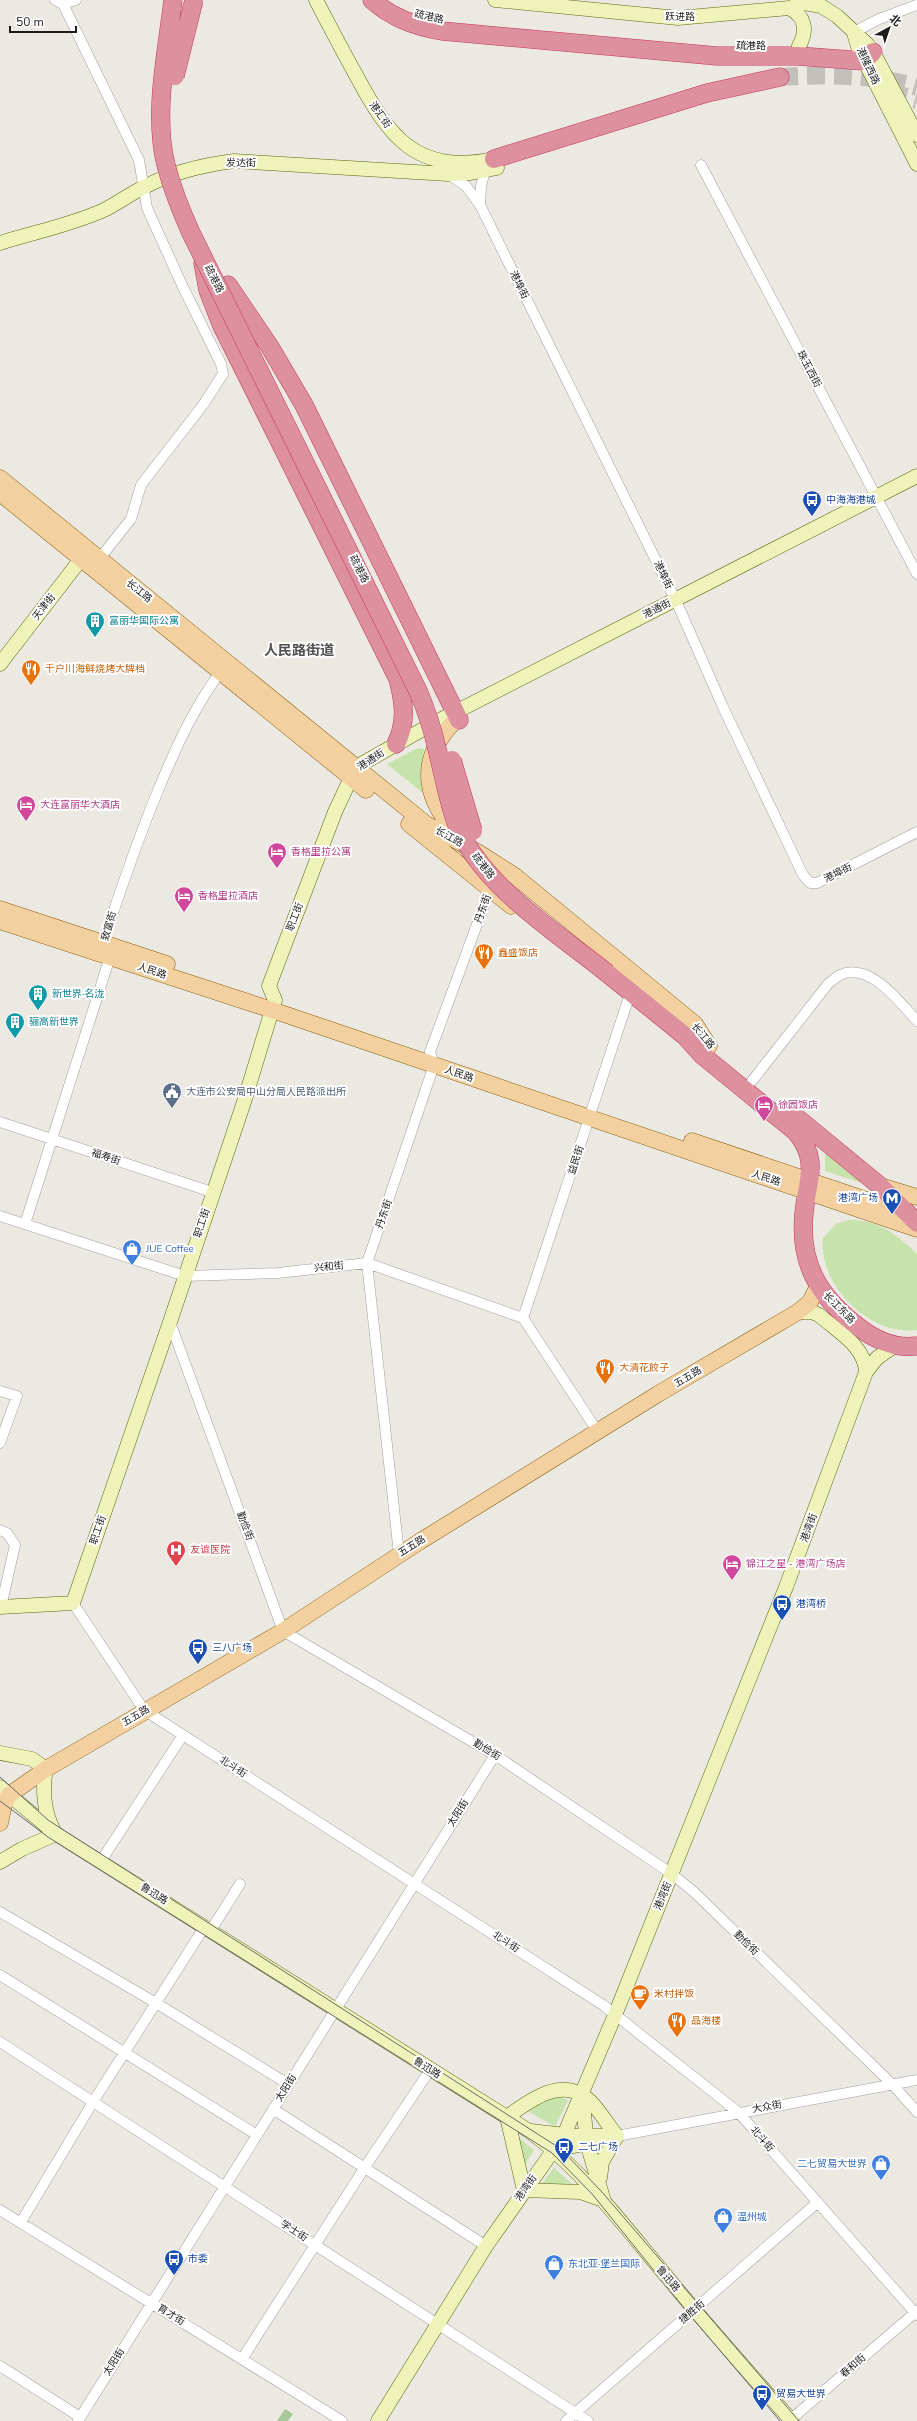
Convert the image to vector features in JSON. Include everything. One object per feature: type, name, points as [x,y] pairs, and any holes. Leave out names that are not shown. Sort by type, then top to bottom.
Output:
[{"type":"highway","name":"疏港路","points":[[173,0],[162,102],[165,163],[177,200],[201,253],[419,693],[436,743],[451,804],[467,844],[478,861],[507,892],[609,970]]},
{"type":"highway","name":"疏港路","points":[[194,0],[175,74],[173,132],[176,161],[186,196],[228,285],[429,689],[447,738],[469,822],[487,858],[512,886],[609,970],[705,1050]]},
{"type":"highway","points":[[372,0],[395,17],[426,28],[632,43]]},
{"type":"highway","name":"疏港路","points":[[387,0],[413,14],[444,21],[632,43],[717,56],[866,54]]},
{"type":"highway","name":"疏港路","points":[[632,43],[725,46],[799,46],[866,54]]},
{"type":"highway","points":[[492,166],[782,83]]},
{"type":"highway","points":[[201,253],[208,290],[222,326],[398,679],[404,717],[403,731],[396,744]]},
{"type":"highway","points":[[228,285],[270,347],[304,405],[456,718]]},
{"type":"highway","name":"长江路","points":[[705,1050],[752,1081],[880,1186],[916,1221]]},
{"type":"highway","name":"长江路","points":[[705,1050],[796,1132],[805,1142],[810,1154],[808,1186]]},
{"type":"highway","name":"长江东路","points":[[808,1186],[804,1213],[804,1249],[810,1270],[818,1286],[843,1315],[860,1328],[894,1346],[917,1346]]},
{"type":"main road","name":"港汇街","points":[[306,0],[371,120],[396,148],[426,165],[446,162],[492,166]]},
{"type":"main road","name":"港汇街","points":[[316,0],[384,124],[412,149],[426,165]]},
{"type":"main road","name":"跃进路","points":[[496,0],[678,18],[789,8],[804,2],[821,6],[837,16],[854,32]]},
{"type":"main road","points":[[789,8],[797,12],[802,18],[804,29],[803,37],[799,46]]},
{"type":"main road","name":"港隆西路","points":[[854,32],[866,54],[917,135]]},
{"type":"main road","name":"港隆西路","points":[[866,54],[917,164]]},
{"type":"main road","name":"发达街","points":[[0,242],[82,219],[106,209],[144,187],[174,174],[202,165],[234,161],[426,165],[448,174],[492,166]]},
{"type":"main road","name":"港通街","points":[[357,773],[456,718],[878,500],[917,476]]},
{"type":"main road","name":"长江路","points":[[0,478],[90,559]]},
{"type":"main road","name":"港通街","points":[[878,500],[917,484]]},
{"type":"main road","name":"长江路","points":[[0,493],[90,559],[357,773],[426,824],[479,853],[515,876],[695,1024],[705,1050]]},
{"type":"main road","name":"天津街","points":[[0,664],[90,559]]},
{"type":"main road","points":[[456,718],[435,747],[430,763],[429,780],[432,797],[445,820],[479,853]]},
{"type":"main road","name":"港通街","points":[[357,773],[396,744],[456,718]]},
{"type":"main road","points":[[357,773],[490,889],[680,1042],[705,1050]]},
{"type":"main road","name":"职工街","points":[[73,1603],[170,1322],[212,1192],[244,1102],[273,1005],[269,986],[335,812],[357,773]]},
{"type":"main road","name":"人民路","points":[[0,909],[107,950],[916,1221]]},
{"type":"main road","name":"人民路","points":[[0,921],[107,950]]},
{"type":"main road","points":[[787,1179],[798,1196],[804,1213]]},
{"type":"main road","points":[[880,1186],[917,1197]]},
{"type":"main road","name":"五五路","points":[[3,1795],[144,1710],[283,1631],[399,1554],[798,1312],[810,1302],[818,1286]]},
{"type":"main road","points":[[798,1312],[812,1312],[819,1315],[859,1350],[866,1363],[866,1372]]},
{"type":"main road","name":"港湾街","points":[[378,2421],[486,2246],[524,2190],[564,2136],[615,2015],[786,1587],[866,1372],[877,1358],[894,1346]]},
{"type":"main road","points":[[0,1607],[73,1603]]},
{"type":"main road","points":[[0,1753],[32,1759],[46,1769],[44,1788],[46,1812],[56,1834],[22,1849],[0,1862]]},
{"type":"main road","points":[[0,1823],[4,1804],[3,1795]]},
{"type":"main road","name":"鲁迅路","points":[[3,1795],[56,1834],[208,1928],[334,2010],[529,2130],[555,2150],[604,2202],[694,2310],[790,2421]]},
{"type":"main road","points":[[604,2202],[593,2195],[580,2192],[524,2190],[507,2117],[529,2101],[555,2090],[572,2091],[582,2095],[595,2107],[617,2136]]},
{"type":"main road","points":[[582,2095],[587,2140],[604,2202]]},
{"type":"main road","points":[[529,2130],[587,2140]]},
{"type":"main road","points":[[555,2150],[587,2140],[617,2136]]},
{"type":"main road","points":[[599,2184],[602,2162],[617,2136]]},
{"type":"street","points":[[76,0],[59,2],[139,160],[147,208],[221,364],[223,374],[203,406],[141,485],[131,519],[90,559]]},
{"type":"street","points":[[854,32],[879,19],[917,5]]},
{"type":"street","name":"珠玉西街","points":[[701,165],[917,574]]},
{"type":"street","points":[[480,205],[481,186],[492,166]]},
{"type":"street","name":"港埠街","points":[[448,174],[466,186],[480,205],[677,603],[726,714],[803,874],[810,883],[817,883],[917,832]]},
{"type":"street","name":"致富街","points":[[25,1224],[52,1140],[139,838],[184,730],[209,686],[224,667]]},
{"type":"street","name":"丹东街","points":[[399,1554],[367,1263],[432,1059],[490,889]]},
{"type":"street","points":[[752,1081],[828,984],[840,975],[850,973],[876,978],[917,1021]]},
{"type":"street","name":"益民街","points":[[523,1318],[628,1000]]},
{"type":"street","name":"福寿街","points":[[0,1122],[212,1192]]},
{"type":"street","name":"兴和街","points":[[0,1216],[185,1276],[278,1273],[367,1263],[523,1318]]},
{"type":"street","points":[[523,1318],[598,1432]]},
{"type":"street","name":"勤俭街","points":[[170,1322],[283,1631],[495,1755],[672,1874],[694,1892],[893,2085],[917,2112]]},
{"type":"street","points":[[0,1391],[17,1396],[0,1443]]},
{"type":"street","points":[[0,1530],[7,1533],[15,1545],[0,1607]]},
{"type":"street","name":"北斗街","points":[[73,1603],[144,1710],[414,1883],[615,2015],[738,2112],[916,2313]]},
{"type":"street","points":[[101,1861],[183,1735]]},
{"type":"street","name":"太阳街","points":[[79,2419],[495,1755]]},
{"type":"street","points":[[21,2222],[93,2102],[156,2003],[240,1884]]},
{"type":"street","points":[[0,1912],[156,2003],[288,2084]]},
{"type":"street","points":[[0,1975],[256,2135]]},
{"type":"street","name":"学士街","points":[[0,2042],[588,2421]]},
{"type":"street","points":[[242,2359],[365,2167],[430,2070]]},
{"type":"street","name":"大众街","points":[[617,2136],[738,2112],[917,2080]]},
{"type":"street","points":[[273,2109],[486,2246]]},
{"type":"street","name":"捷胜街","points":[[566,2421],[818,2202]]},
{"type":"street","name":"育才街","points":[[0,2210],[342,2421]]},
{"type":"street","name":"春和街","points":[[790,2421],[916,2313]]},
{"type":"street","points":[[0,2366],[79,2419]]},
{"type":"green space","points":[[418,748],[424,749],[422,776],[429,798],[387,764]]},
{"type":"green space","points":[[825,1148],[868,1185],[825,1171]]},
{"type":"green space","name":"港湾广场","points":[[849,1220],[859,1220],[878,1225],[895,1235],[917,1254],[917,1330],[899,1330],[881,1325],[865,1316],[850,1304],[838,1289],[829,1273],[824,1256],[823,1238],[836,1224]]},
{"type":"green space","points":[[560,2097],[568,2100],[555,2127],[526,2110],[538,2102]]},
{"type":"green space","points":[[517,2136],[534,2150],[525,2165]]},
{"type":"green space","points":[[554,2168],[577,2188],[541,2185]]},
{"type":"green space","points":[[285,2409],[293,2414],[288,2421],[277,2421]]},
{"type":"tunnel","points":[[780,77],[815,75],[866,77],[917,87]]},
{"type":"tunnel","points":[[889,92],[917,100]]},
{"type":"tram line","points":[[0,1777],[48,1820],[561,2149],[601,2191],[799,2421]]},
{"type":"tram line","points":[[0,1801],[48,1837],[552,2153],[593,2195],[689,2314],[780,2421]]},
{"type":"place","name":"中海海港城","points":[[812,517]]},
{"type":"place","name":"富丽华国际公寓","points":[[95,638]]},
{"type":"place","name":"千户川海鲜烧烤大牌档","points":[[31,686]]},
{"type":"place","name":"大连富丽华大酒店","points":[[26,822]]},
{"type":"place","name":"香格里拉公寓","points":[[277,869]]},
{"type":"place","name":"香格里拉酒店","points":[[184,913]]},
{"type":"place","name":"鑫盛饭店","points":[[484,970]]},
{"type":"place","name":"新世界·名泷","points":[[38,1011]]},
{"type":"place","name":"骊高新世界","points":[[15,1039]]},
{"type":"place","name":"大连市公安局中山分局人民路派出所","points":[[172,1109]]},
{"type":"place","name":"徐园饭店","points":[[764,1122]]},
{"type":"place","name":"港湾广场","points":[[892,1215]]},
{"type":"place","name":"JUE Coffee","points":[[132,1266]]},
{"type":"place","name":"大清花餃子","points":[[605,1385]]},
{"type":"place","name":"友谊医院","points":[[176,1567]]},
{"type":"place","name":"锦江之星 - 港湾广场店","points":[[732,1581]]},
{"type":"place","name":"港湾桥","points":[[782,1621]]},
{"type":"place","name":"三八广场","points":[[198,1665]]},
{"type":"place","name":"米村拌饭","points":[[640,2011]]},
{"type":"place","name":"品海楼","points":[[677,2038]]},
{"type":"place","name":"二七广场","points":[[564,2164]]},
{"type":"place","name":"二七贸易大世界","points":[[881,2181]]},
{"type":"place","name":"温州城","points":[[723,2234]]},
{"type":"place","name":"市委","points":[[174,2276]]},
{"type":"place","name":"东北亚·堡兰国际","points":[[554,2281]]},
{"type":"place","name":"贸易大世界","points":[[762,2411]]},
{"type":"district","name":"人民路街道","points":[[299,650]]}]
